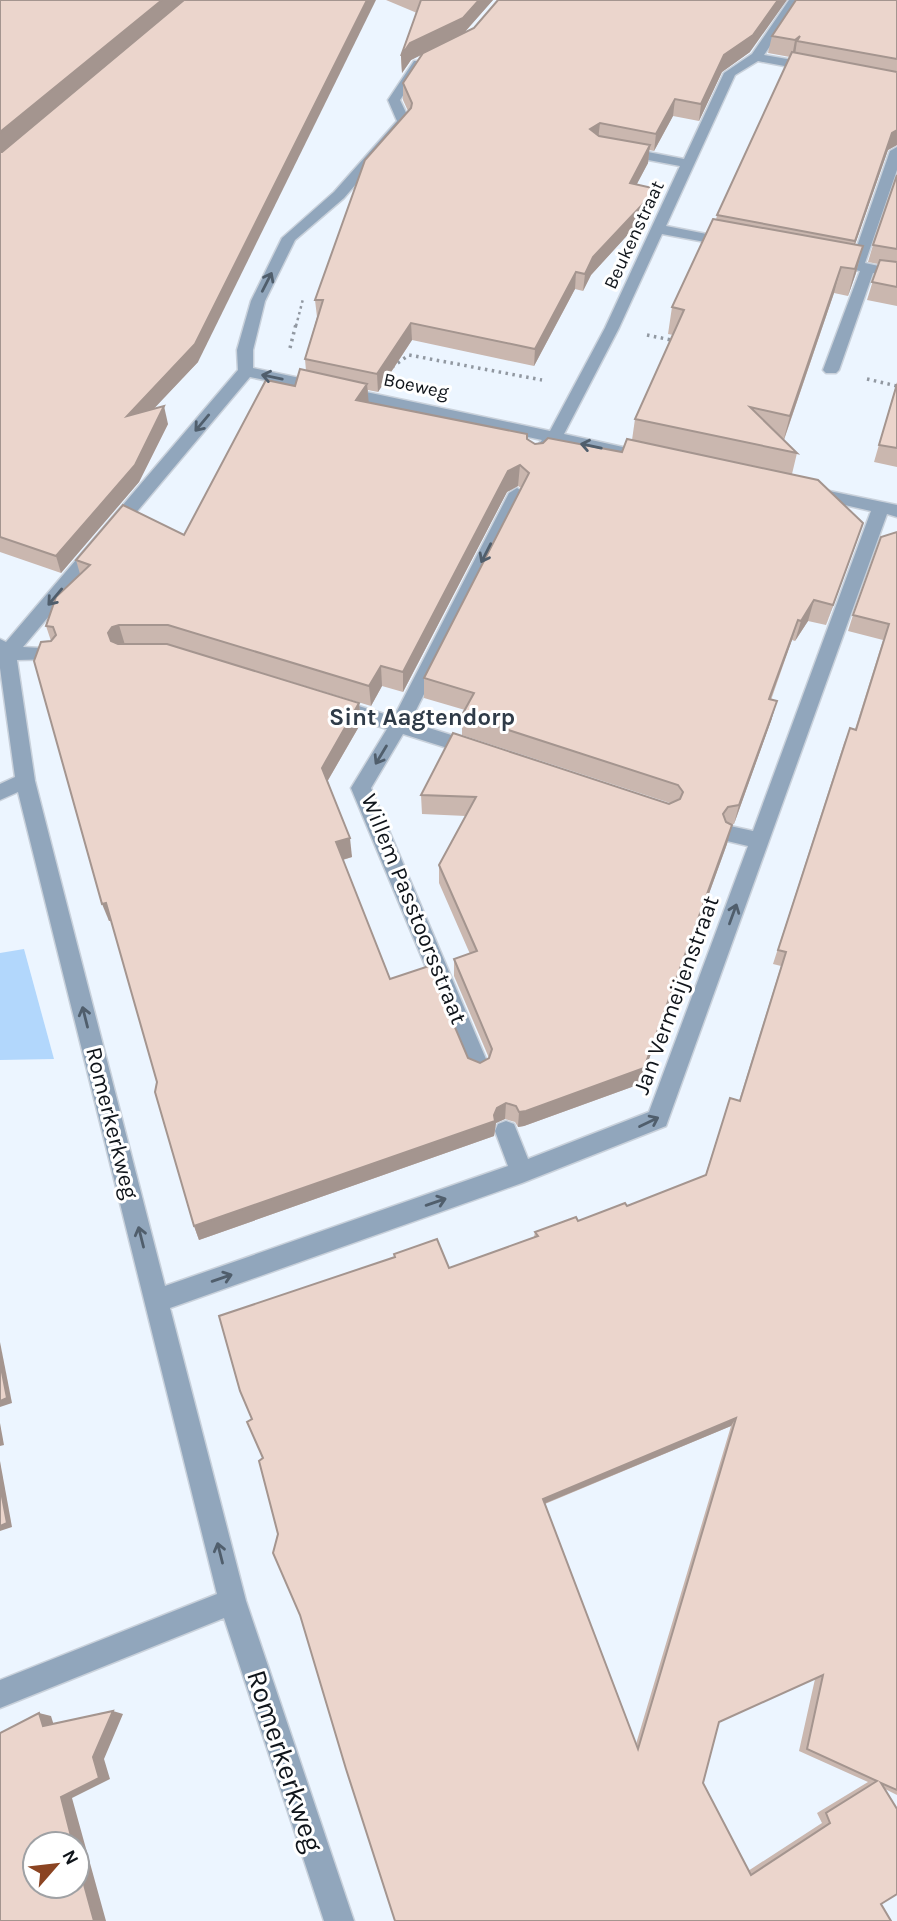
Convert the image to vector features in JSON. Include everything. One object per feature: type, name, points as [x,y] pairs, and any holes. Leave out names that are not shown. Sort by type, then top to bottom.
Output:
[{"type":"street","name":"Beukenstraat","points":[[554,438],[612,328],[730,74],[756,57],[795,0]]},
{"type":"street","points":[[756,57],[835,72]]},
{"type":"street","points":[[3,650],[246,371],[245,350],[258,300],[289,238],[340,195],[404,121],[394,100],[416,65],[426,60]]},
{"type":"street","points":[[611,149],[689,164]]},
{"type":"street","points":[[831,370],[894,172],[897,151]]},
{"type":"street","points":[[659,229],[751,246]]},
{"type":"street","points":[[817,258],[897,274]]},
{"type":"street","name":"Boeweg","points":[[246,371],[649,458]]},
{"type":"street","points":[[535,458],[554,438]]},
{"type":"street","points":[[799,490],[889,509]]},
{"type":"street","name":"Willem Passtoorsstraat","points":[[478,1066],[361,788],[399,725],[517,493]]},
{"type":"street","name":"Jan Vermeijenstraat","points":[[158,1301],[523,1172],[658,1119],[760,841],[889,509]]},
{"type":"street","points":[[3,650],[52,654]]},
{"type":"street","name":"Romerkerkweg","points":[[3,650],[25,782],[232,1601],[339,1921]]},
{"type":"street","points":[[319,700],[488,754]]},
{"type":"street","points":[[0,792],[25,782]]},
{"type":"street","points":[[730,834],[760,841]]},
{"type":"street","points":[[506,1131],[523,1172]]},
{"type":"street","points":[[0,1693],[232,1601]]},
{"type":"path","points":[[288,380],[293,328],[305,291]]},
{"type":"path","points":[[612,328],[686,343]]},
{"type":"path","points":[[388,370],[409,355],[580,388]]},
{"type":"path","points":[[831,370],[897,386]]},
{"type":"shaded area","points":[[24,949],[54,1059],[0,1060],[0,953]]},
{"type":"building","points":[[0,0],[162,0],[0,132]]},
{"type":"building","points":[[184,0],[367,0],[195,344],[127,416],[164,406],[135,465],[56,556],[0,537],[0,152]]},
{"type":"building","points":[[421,0],[479,0],[463,18],[410,43],[401,56]]},
{"type":"building","points":[[498,0],[778,0],[753,35],[724,55],[701,104],[675,99],[656,134],[600,123],[590,129],[599,136],[650,145],[630,183],[657,189],[593,257],[585,274],[576,272],[535,349],[411,323],[377,374],[305,359],[323,300],[315,300],[365,160],[411,108],[412,103],[403,83],[423,53],[474,28]]},
{"type":"building","points":[[796,0],[897,0],[897,59],[797,41],[800,36],[795,40],[772,36]]},
{"type":"building","points":[[792,52],[897,72],[897,130],[892,133],[855,241],[717,215]]},
{"type":"building","points":[[897,175],[897,249],[873,245]]},
{"type":"building","points":[[713,219],[863,246],[855,269],[841,267],[790,416],[750,407],[797,453],[635,419],[684,310],[672,307]]},
{"type":"building","points":[[880,260],[897,262],[897,287],[872,282]]},
{"type":"building","points":[[300,369],[367,384],[356,400],[527,434],[527,439],[535,444],[543,443],[548,438],[622,452],[627,439],[818,480],[863,523],[833,605],[814,600],[801,621],[798,620],[769,699],[777,701],[739,805],[728,807],[723,814],[726,822],[732,825],[644,1068],[526,1111],[519,1112],[516,1106],[506,1103],[497,1108],[495,1121],[194,1226],[155,1092],[157,1082],[106,903],[102,904],[34,661],[41,642],[51,641],[56,635],[53,627],[46,626],[56,597],[90,565],[76,560],[123,505],[184,535],[266,380],[295,386]],"holes":[[[520,465],[529,473],[424,678],[474,693],[462,715],[678,785],[683,792],[680,799],[669,804],[453,733],[421,795],[476,797],[439,865],[477,951],[454,959],[492,1049],[489,1058],[480,1063],[468,1058],[429,966],[390,979],[336,842],[350,838],[322,768],[359,703],[167,644],[118,644],[111,641],[108,633],[112,627],[119,625],[168,625],[369,686],[381,666],[403,672],[508,471]]]},
{"type":"building","points":[[897,384],[897,448],[879,445]]},
{"type":"building","points":[[897,532],[897,1790],[881,1783],[897,1809],[897,1894],[881,1904],[891,1921],[395,1921],[300,1615],[273,1553],[278,1534],[259,1461],[263,1458],[247,1422],[252,1419],[240,1391],[219,1316],[395,1257],[394,1254],[437,1239],[449,1268],[538,1236],[535,1232],[576,1217],[578,1221],[625,1203],[627,1206],[706,1175],[730,1098],[740,1101],[786,952],[778,950],[850,728],[856,730],[889,624],[853,615],[881,537]],"holes":[[[736,1418],[638,1749],[543,1499]],[[823,1675],[807,1749],[877,1781],[826,1813],[830,1823],[751,1875],[703,1783],[719,1722]]]},
{"type":"building","points":[[0,1362],[7,1398],[0,1401]]},
{"type":"building","points":[[0,1486],[7,1523],[0,1526]]},
{"type":"building","points":[[113,1711],[93,1757],[99,1778],[61,1797],[69,1830],[21,1830],[21,1900],[88,1900],[94,1921],[0,1921],[0,1733],[39,1713],[43,1726]]},
{"type":"district","name":"Sint Aagtendorp","points":[[422,717]]}]
